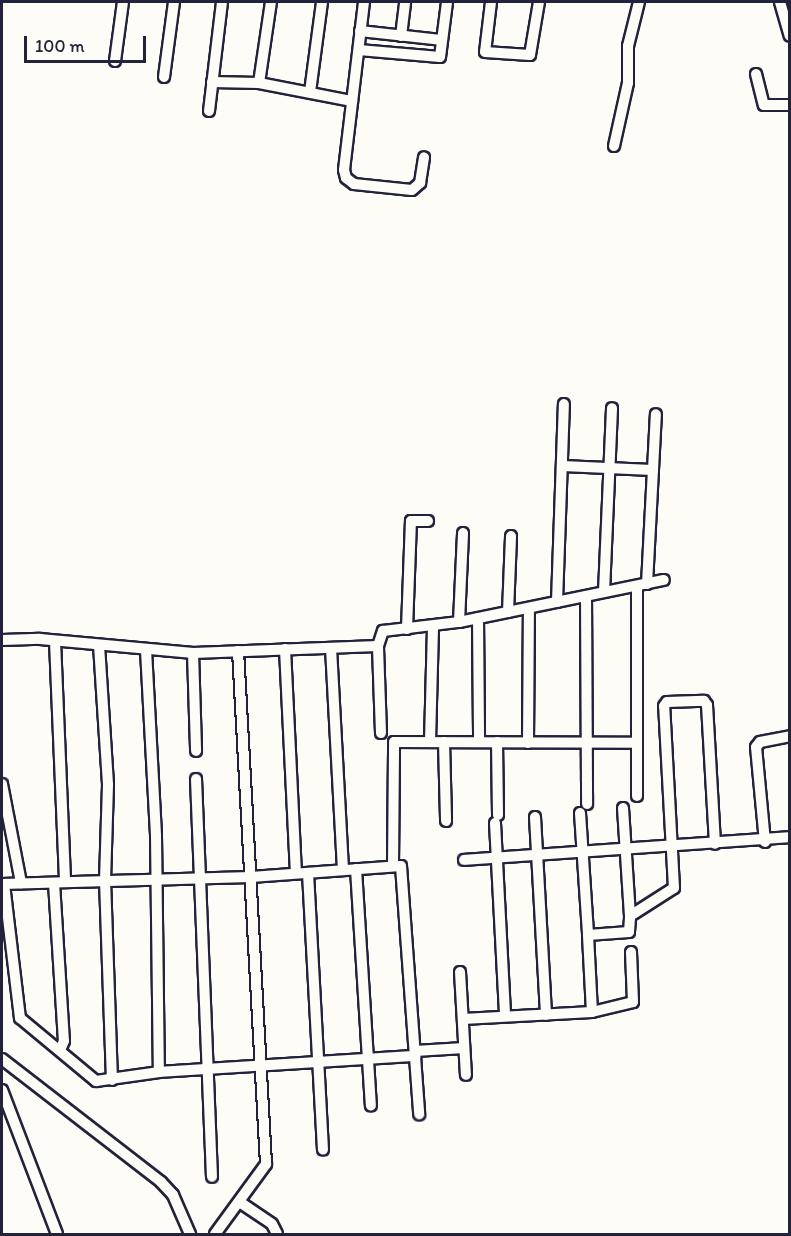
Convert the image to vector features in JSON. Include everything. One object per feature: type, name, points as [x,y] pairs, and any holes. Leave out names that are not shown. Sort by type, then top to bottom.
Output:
[{"type":"street","points":[[115,61],[123,2]]},
{"type":"street","points":[[164,76],[174,2]]},
{"type":"street","points":[[209,111],[222,2]]},
{"type":"street","points":[[259,83],[271,2]]},
{"type":"street","points":[[310,93],[322,2]]},
{"type":"street","points":[[364,2],[344,170],[349,182],[412,190],[420,183],[424,157]]},
{"type":"street","points":[[401,36],[405,2]]},
{"type":"street","points":[[359,50],[440,57],[447,2]]},
{"type":"street","points":[[491,2],[485,52],[530,55],[539,2]]},
{"type":"street","points":[[614,146],[628,83],[628,45],[639,2]]},
{"type":"street","points":[[780,2],[789,36]]},
{"type":"street","points":[[360,31],[441,40]]},
{"type":"street","points":[[756,74],[764,105],[789,105]]},
{"type":"street","points":[[212,82],[259,83],[352,101]]},
{"type":"street","points":[[557,602],[564,404]]},
{"type":"street","points":[[604,592],[612,408]]},
{"type":"street","points":[[637,796],[642,585],[656,414]]},
{"type":"street","points":[[562,465],[653,470]]},
{"type":"street","points":[[407,629],[411,521],[428,521]]},
{"type":"street","points":[[459,622],[463,533]]},
{"type":"street","points":[[508,612],[511,536]]},
{"type":"street","points":[[381,733],[378,646],[383,630],[459,622],[664,580]]},
{"type":"street","points":[[586,596],[583,851],[592,1012]]},
{"type":"street","points":[[528,742],[529,608]]},
{"type":"street","points":[[478,618],[479,742]]},
{"type":"street","points":[[430,742],[433,626]]},
{"type":"street","points":[[2,640],[55,641],[193,653],[378,646]]},
{"type":"street","points":[[55,641],[64,1041],[60,1050]]},
{"type":"street","points":[[99,645],[108,785],[105,880],[112,1080]]},
{"type":"street","points":[[331,648],[343,870]]},
{"type":"street","points":[[146,650],[155,880],[159,1072]]},
{"type":"street","points":[[285,650],[323,1150]]},
{"type":"street","points":[[215,1234],[239,1205],[266,1164],[238,651]]},
{"type":"street","points":[[193,653],[196,751]]},
{"type":"street","points":[[630,916],[674,888],[664,706],[667,702],[704,701],[707,705],[716,844]]},
{"type":"street","points":[[765,842],[756,747],[759,742],[789,736]]},
{"type":"street","points":[[393,866],[394,742],[637,743]]},
{"type":"street","points":[[444,742],[446,821]]},
{"type":"street","points":[[497,742],[496,857],[505,1015]]},
{"type":"street","points":[[196,779],[212,1177]]},
{"type":"street","points":[[2,784],[21,883]]},
{"type":"street","points":[[588,935],[629,932],[623,808]]},
{"type":"street","points":[[535,817],[546,1015]]},
{"type":"street","points":[[464,860],[626,848],[765,842],[789,837]]},
{"type":"street","points":[[419,1114],[416,1054],[402,866],[251,877],[3,884],[20,1018],[96,1081],[159,1072],[368,1059],[416,1054],[464,1048]]},
{"type":"street","points":[[356,869],[372,1106]]},
{"type":"street","points":[[464,1019],[592,1012],[633,1002],[631,952]]},
{"type":"street","points":[[460,972],[466,1075]]},
{"type":"street","points":[[2,1059],[14,1065],[161,1182],[173,1195],[190,1234]]},
{"type":"street","points":[[2,1090],[57,1234]]},
{"type":"street","points":[[239,1205],[272,1224],[277,1234]]}]
